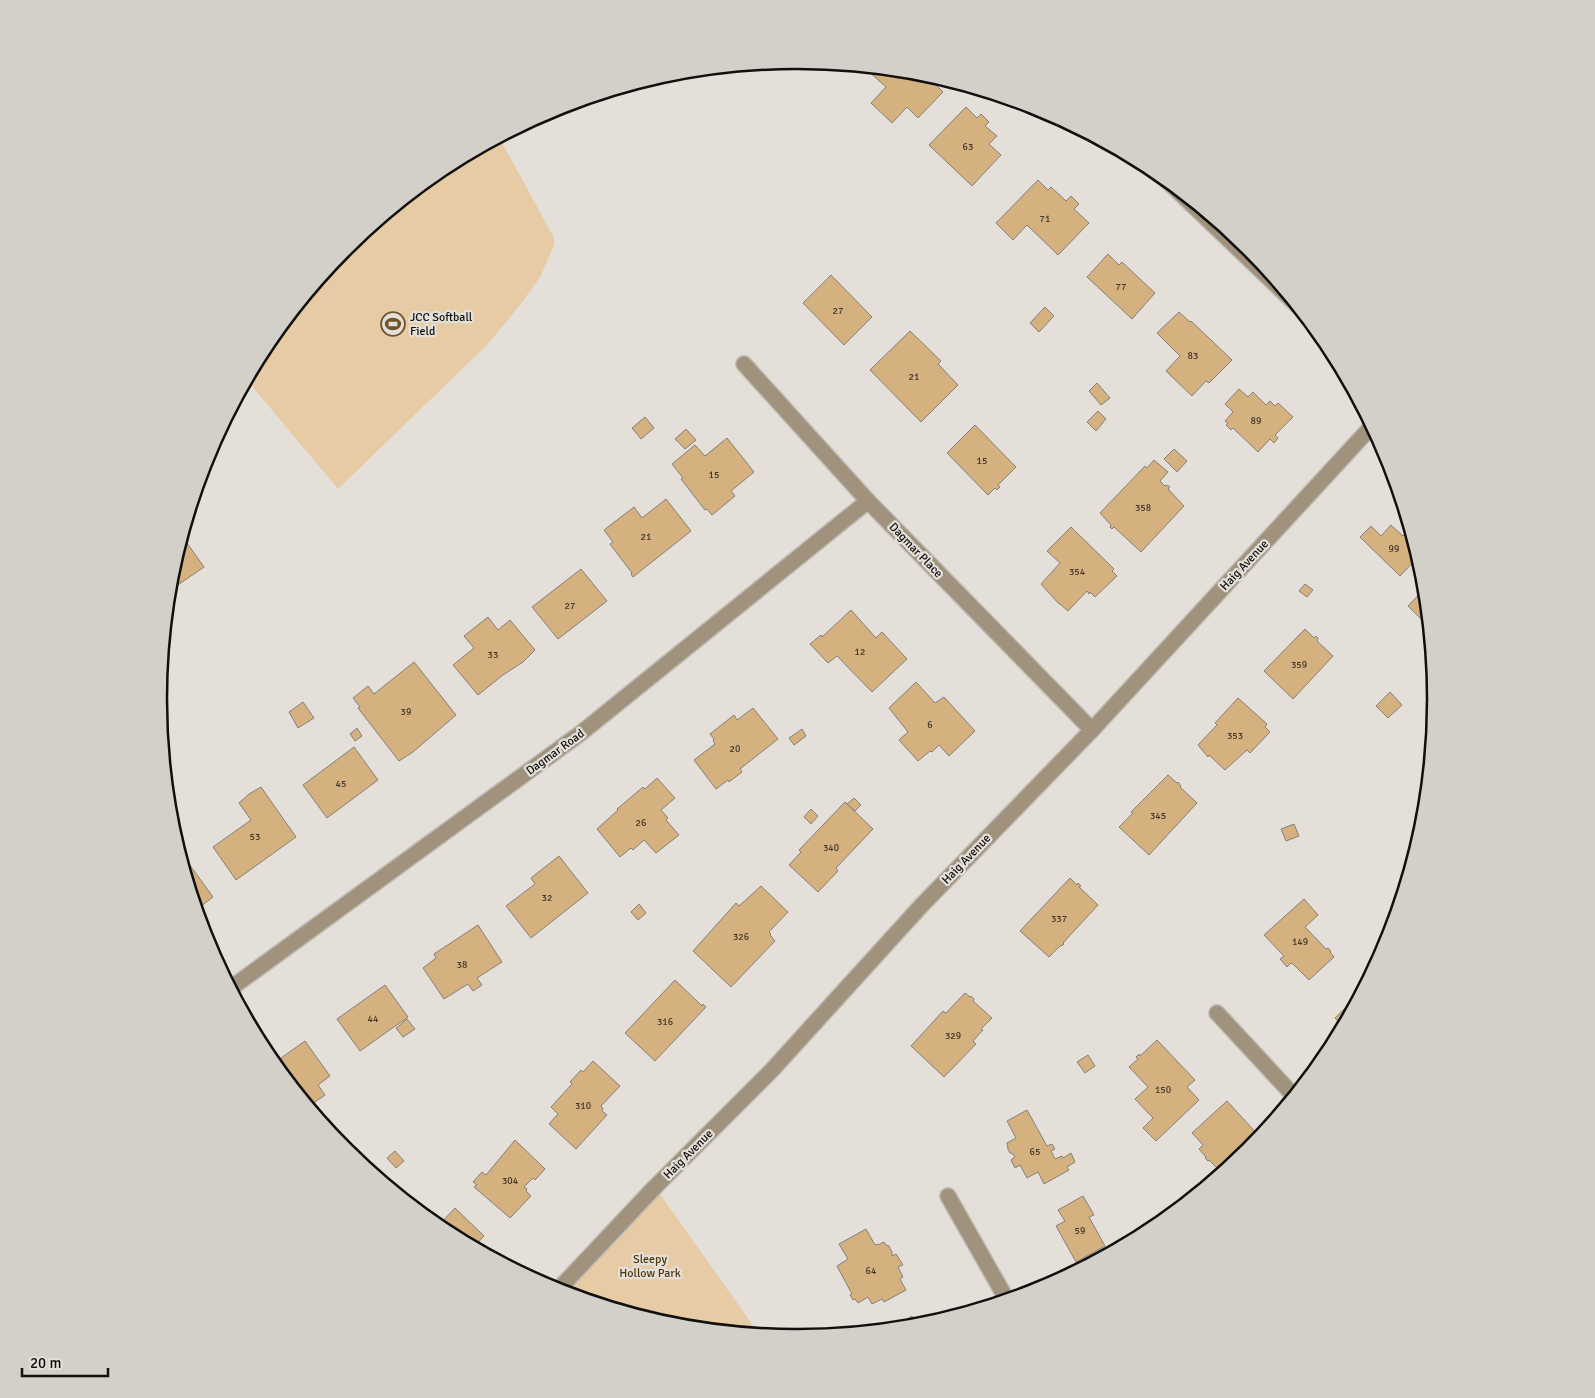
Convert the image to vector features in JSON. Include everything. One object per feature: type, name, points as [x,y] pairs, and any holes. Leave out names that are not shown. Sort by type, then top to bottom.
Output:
[{"type":"street","points":[[1228,239],[1246,256]]},
{"type":"street","name":"Dagmar Place","points":[[744,364],[868,500],[1092,730]]},
{"type":"street","name":"Haig Avenue","points":[[564,1284],[655,1188],[772,1070],[921,906],[1092,730],[1368,431]]},
{"type":"street","name":"Dagmar Road","points":[[236,985],[580,733],[868,500]]},
{"type":"street","points":[[1217,1013],[1290,1092]]},
{"type":"street","points":[[948,1196],[1004,1295]]},
{"type":"green space","name":"JCC Softball Field","points":[[502,143],[554,238],[554,245],[540,277],[488,344],[338,489],[251,385],[273,349],[297,315],[352,253],[414,199],[447,175]]},
{"type":"green space","name":"Sleepy Hollow Park","points":[[655,1187],[755,1328],[715,1324],[634,1308],[564,1284]]},
{"type":"building","points":[[871,73],[935,84],[943,92],[918,118],[907,107],[892,123],[871,103],[886,87]]},
{"type":"building","points":[[966,107],[977,118],[981,114],[989,122],[985,126],[997,136],[989,144],[1001,155],[972,186],[929,145]]},
{"type":"building","points":[[1038,180],[1048,190],[1051,187],[1066,201],[1071,196],[1079,204],[1074,209],[1089,223],[1058,255],[1027,225],[1013,240],[996,223]]},
{"type":"building","points":[[1108,254],[1119,265],[1122,262],[1155,293],[1132,319],[1087,277]]},
{"type":"building","points":[[831,275],[872,317],[844,345],[803,303]]},
{"type":"building","points":[[1045,307],[1054,316],[1039,332],[1030,323]]},
{"type":"building","points":[[1179,312],[1232,360],[1209,383],[1206,381],[1192,396],[1166,371],[1180,356],[1157,333]]},
{"type":"building","points":[[910,331],[941,361],[938,364],[958,385],[921,422],[870,370]]},
{"type":"building","points":[[1097,383],[1110,398],[1101,405],[1089,391]]},
{"type":"building","points":[[1239,389],[1248,397],[1253,392],[1266,405],[1270,401],[1275,406],[1278,403],[1293,417],[1275,435],[1278,438],[1274,443],[1270,439],[1258,452],[1233,428],[1231,430],[1226,425],[1228,423],[1225,421],[1233,412],[1225,404]]},
{"type":"building","points":[[1098,411],[1106,419],[1096,431],[1087,422]]},
{"type":"building","points":[[645,417],[654,428],[641,439],[632,428]]},
{"type":"building","points":[[975,425],[1016,467],[998,485],[1000,487],[997,490],[995,488],[988,495],[947,453]]},
{"type":"building","points":[[686,429],[696,440],[685,449],[675,439]]},
{"type":"building","points":[[727,438],[754,472],[731,491],[735,496],[712,515],[707,509],[705,510],[672,464],[695,445],[705,456]]},
{"type":"building","points":[[1174,449],[1187,461],[1177,472],[1164,459]]},
{"type":"building","points":[[1154,460],[1168,472],[1160,481],[1165,486],[1170,487],[1168,489],[1184,506],[1141,552],[1114,527],[1112,529],[1111,525],[1100,513],[1145,466],[1147,468]]},
{"type":"building","points":[[666,499],[691,531],[633,577],[610,544],[613,542],[604,530],[634,507],[642,518]]},
{"type":"building","points":[[1391,525],[1403,536],[1405,534],[1413,563],[1400,576],[1360,537],[1371,526],[1381,536]]},
{"type":"building","points":[[1071,527],[1114,569],[1112,571],[1117,576],[1095,597],[1087,591],[1068,611],[1041,584],[1060,563],[1047,551]]},
{"type":"building","points":[[187,543],[204,567],[178,585]]},
{"type":"building","points":[[581,569],[607,601],[558,639],[532,607]]},
{"type":"building","points":[[1305,584],[1313,590],[1307,597],[1299,591]]},
{"type":"building","points":[[1419,595],[1422,620],[1408,606]]},
{"type":"building","points":[[851,610],[876,638],[882,632],[907,659],[872,692],[837,656],[828,663],[810,644],[821,635],[822,637]]},
{"type":"building","points":[[488,617],[498,630],[510,620],[535,650],[523,662],[478,695],[453,665],[474,648],[464,636]]},
{"type":"building","points":[[1305,629],[1314,638],[1316,636],[1317,641],[1333,656],[1293,699],[1264,671]]},
{"type":"building","points":[[414,662],[456,715],[413,752],[399,761],[358,708],[360,707],[353,698],[368,686],[374,694]]},
{"type":"building","points":[[916,682],[935,703],[944,697],[975,731],[949,756],[939,745],[918,761],[899,740],[908,732],[889,708]]},
{"type":"building","points":[[1390,692],[1402,705],[1388,718],[1376,706]]},
{"type":"building","points":[[1238,698],[1267,724],[1265,727],[1270,732],[1250,753],[1247,750],[1225,770],[1209,755],[1208,757],[1198,745],[1217,725],[1215,723]]},
{"type":"building","points":[[303,702],[314,718],[298,728],[289,712]]},
{"type":"building","points":[[753,708],[778,739],[740,769],[742,772],[716,789],[694,760],[715,744],[710,734],[734,715],[737,720]]},
{"type":"building","points":[[357,728],[362,736],[355,741],[350,734]]},
{"type":"building","points":[[802,729],[806,736],[794,745],[789,738]]},
{"type":"building","points":[[354,747],[378,780],[327,818],[303,785]]},
{"type":"building","points":[[1168,775],[1178,782],[1180,787],[1197,803],[1149,855],[1119,827],[1133,813],[1131,812]]},
{"type":"building","points":[[657,778],[675,798],[661,810],[668,818],[666,820],[679,835],[656,853],[644,840],[633,850],[631,848],[620,857],[597,829],[617,809]]},
{"type":"building","points":[[261,787],[296,837],[236,880],[213,847],[251,820],[239,803]]},
{"type":"building","points":[[854,798],[861,805],[855,811],[847,804]]},
{"type":"building","points":[[845,802],[873,829],[836,868],[838,871],[818,892],[789,865],[801,852],[799,850]]},
{"type":"building","points":[[811,809],[818,816],[811,824],[804,817]]},
{"type":"building","points":[[1294,824],[1299,836],[1286,841],[1281,829]]},
{"type":"building","points":[[559,856],[588,893],[531,938],[506,906],[535,884],[531,878]]},
{"type":"building","points":[[190,865],[213,897],[202,905]]},
{"type":"building","points":[[1070,878],[1077,885],[1078,883],[1081,886],[1079,887],[1098,905],[1064,944],[1049,957],[1020,931]]},
{"type":"building","points":[[761,886],[788,912],[769,932],[775,941],[731,987],[693,951],[736,903],[739,906]]},
{"type":"building","points":[[1304,899],[1318,915],[1305,927],[1326,949],[1328,948],[1331,951],[1334,957],[1309,980],[1293,964],[1291,963],[1287,967],[1280,959],[1284,956],[1264,935]]},
{"type":"building","points":[[639,904],[646,913],[638,920],[631,912]]},
{"type":"building","points":[[478,925],[502,962],[477,978],[482,985],[473,991],[468,984],[444,999],[423,968],[436,958],[434,954]]},
{"type":"building","points":[[675,980],[702,1006],[703,1004],[706,1007],[655,1061],[625,1033]]},
{"type":"building","points":[[385,985],[408,1017],[360,1051],[337,1019]]},
{"type":"building","points":[[965,993],[971,996],[974,999],[973,1001],[992,1018],[973,1041],[976,1044],[944,1077],[911,1046],[943,1011],[946,1013]]},
{"type":"building","points":[[1347,1006],[1338,1022],[1335,1018]]},
{"type":"building","points":[[407,1019],[415,1029],[403,1037],[396,1028]]},
{"type":"building","points":[[1157,1040],[1195,1080],[1187,1087],[1199,1100],[1156,1141],[1143,1128],[1153,1118],[1135,1099],[1148,1087],[1129,1067],[1138,1059],[1136,1057],[1139,1054],[1140,1056]]},
{"type":"building","points":[[305,1041],[330,1076],[318,1085],[325,1095],[314,1103],[280,1059]]},
{"type":"building","points":[[1088,1055],[1095,1066],[1085,1073],[1077,1062]]},
{"type":"building","points":[[593,1061],[620,1086],[601,1106],[602,1111],[607,1115],[576,1149],[549,1124],[558,1114],[551,1107],[572,1084],[570,1082]]},
{"type":"building","points":[[1227,1101],[1255,1132],[1218,1169],[1205,1158],[1199,1149],[1203,1145],[1192,1133]]},
{"type":"building","points":[[1027,1110],[1047,1146],[1052,1144],[1055,1149],[1051,1151],[1055,1159],[1062,1156],[1063,1158],[1071,1153],[1075,1162],[1067,1167],[1069,1170],[1044,1184],[1038,1172],[1027,1178],[1020,1165],[1015,1168],[1011,1160],[1015,1157],[1008,1149],[1007,1143],[1016,1138],[1007,1121]]},
{"type":"building","points":[[515,1140],[545,1169],[535,1180],[533,1178],[524,1187],[531,1196],[510,1218],[474,1187],[477,1185],[473,1182],[482,1172],[486,1175]]},
{"type":"building","points":[[395,1151],[404,1161],[396,1168],[387,1158]]},
{"type":"building","points":[[1083,1196],[1094,1215],[1089,1217],[1105,1246],[1076,1262],[1056,1226],[1065,1221],[1058,1210]]},
{"type":"building","points":[[455,1208],[484,1236],[478,1243],[443,1220]]},
{"type":"building","points":[[866,1229],[875,1245],[884,1242],[889,1246],[892,1256],[896,1254],[903,1265],[898,1267],[903,1277],[900,1279],[906,1290],[884,1302],[882,1299],[872,1304],[868,1297],[858,1303],[855,1299],[853,1300],[850,1295],[852,1294],[837,1266],[848,1259],[839,1244]]},
{"type":"place","name":"JCC Softball Field","points":[[393,324]]}]
